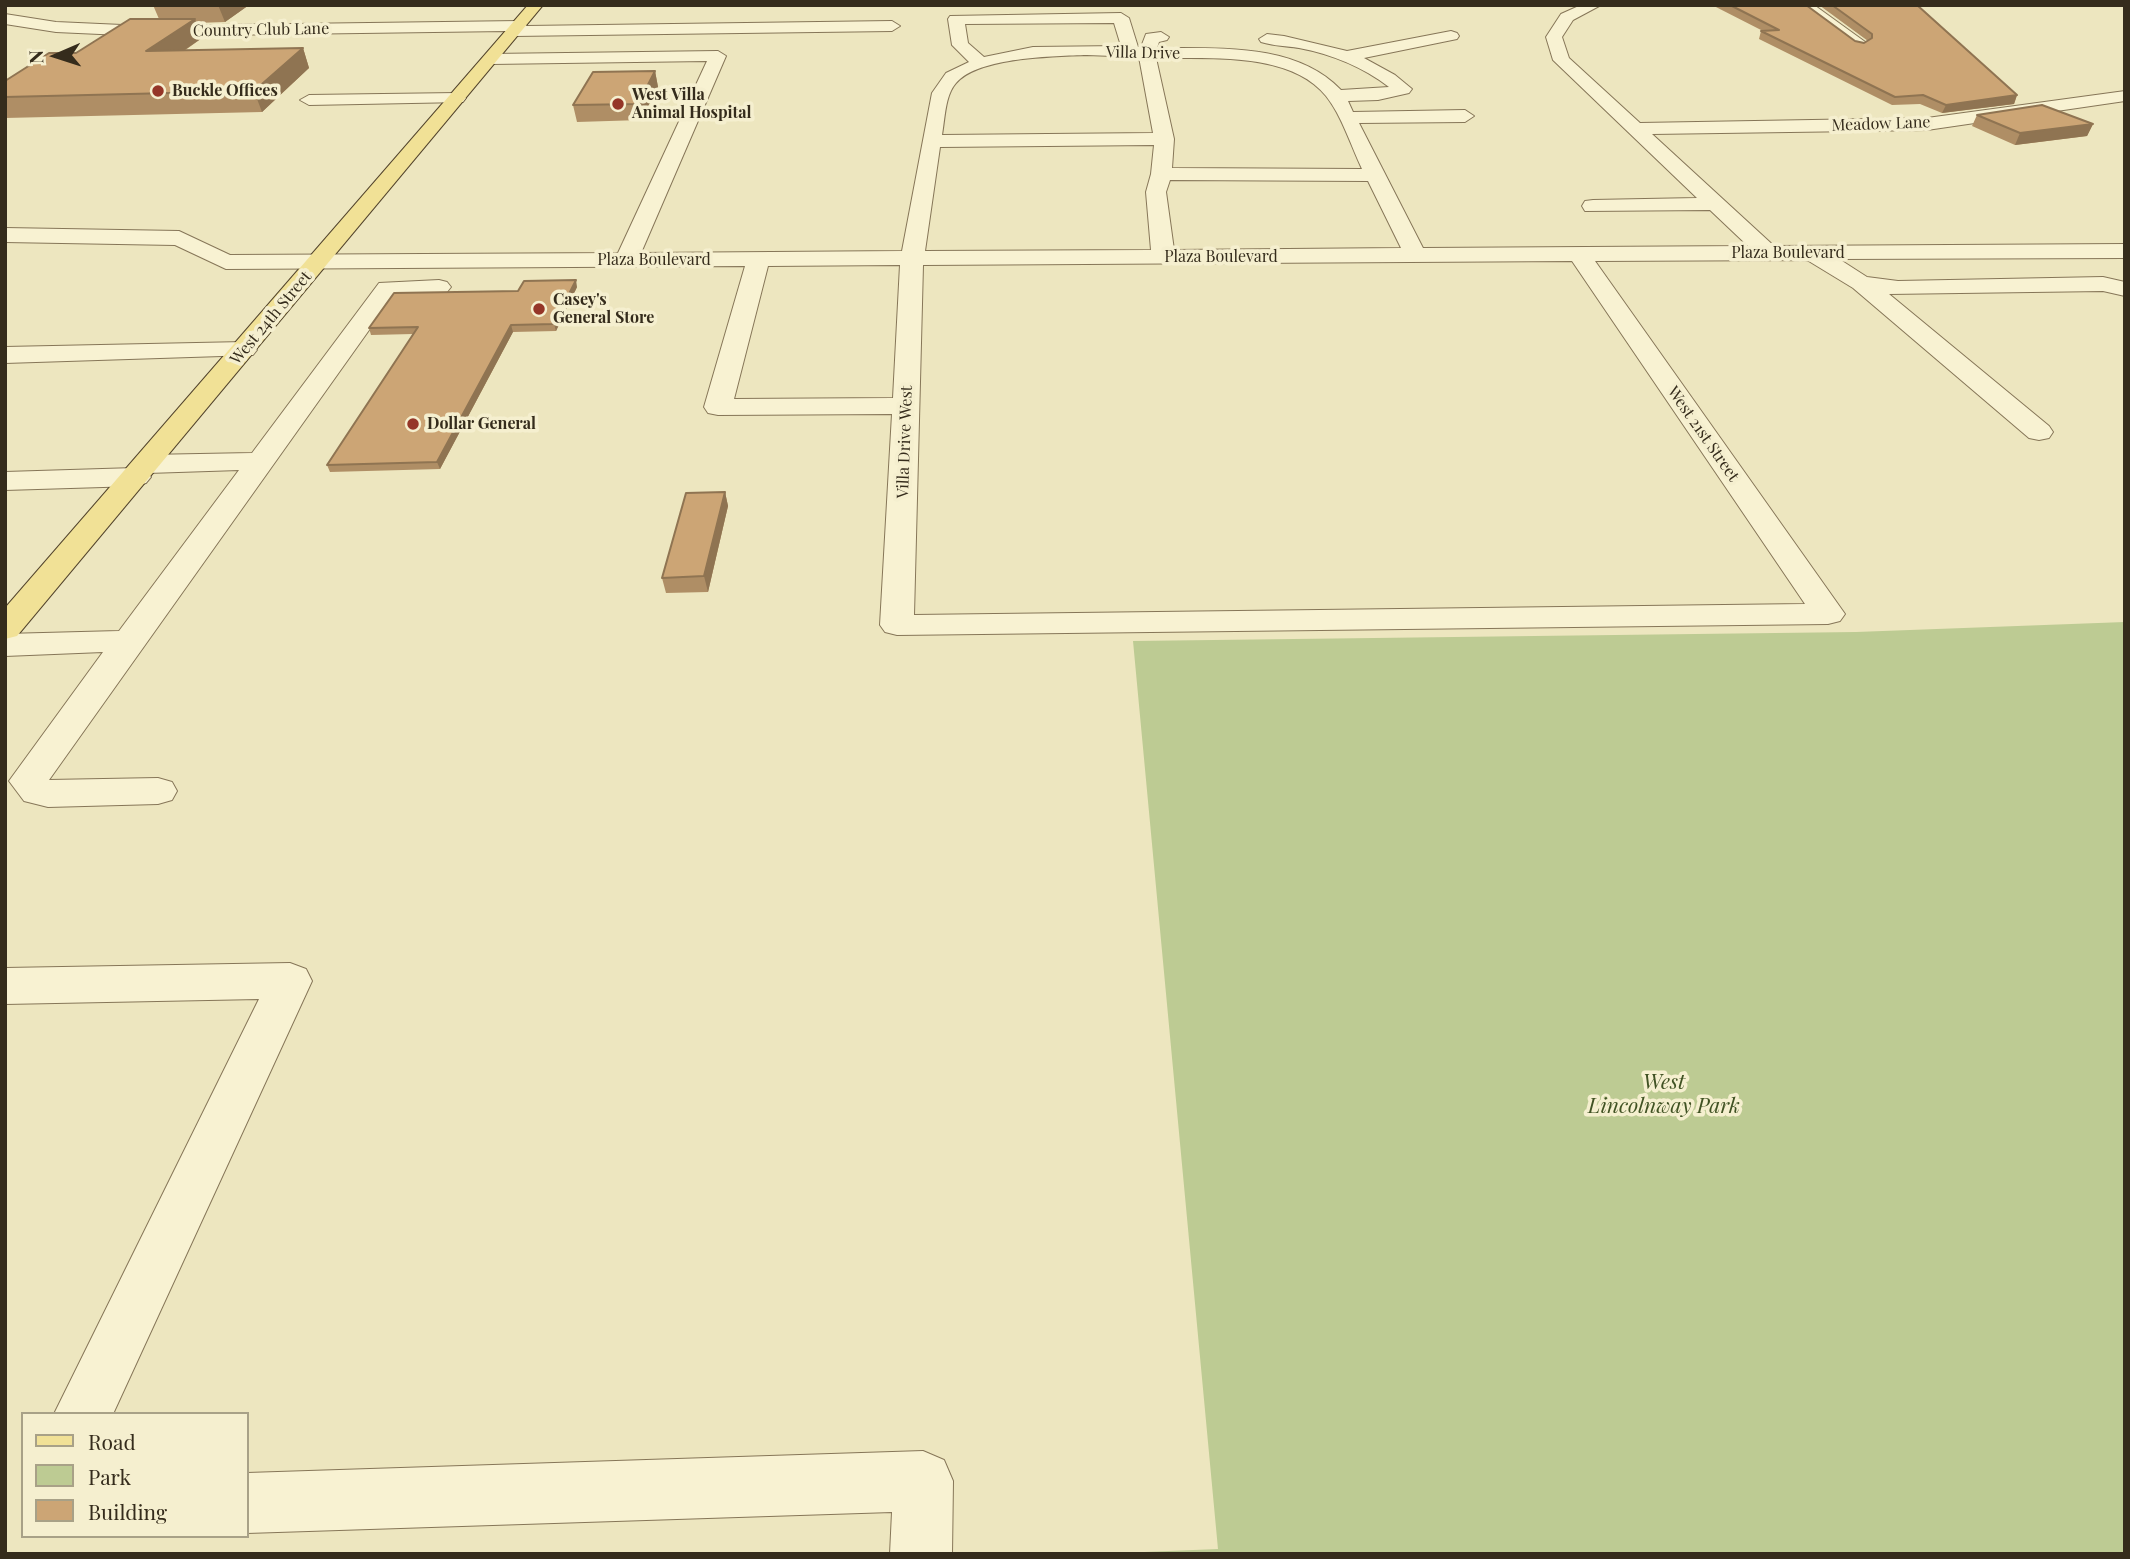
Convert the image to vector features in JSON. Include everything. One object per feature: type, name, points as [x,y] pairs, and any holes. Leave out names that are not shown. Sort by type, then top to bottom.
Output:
[{"type":"main road","name":"West 24th Street","points":[[5,629],[536,5]]},
{"type":"street","points":[[1594,5],[1567,17],[1554,37],[1561,60],[1768,253]]},
{"type":"street","points":[[1803,5],[1860,44]]},
{"type":"street","points":[[982,64],[960,45],[956,19],[1121,18],[1139,53],[1164,139],[1161,174],[1156,192],[1163,257]]},
{"type":"street","name":"Country Club Lane","points":[[5,19],[56,27],[144,31],[892,26]]},
{"type":"street","points":[[1139,53],[1152,37],[1198,35],[1278,40],[1344,57],[1387,75],[1403,89],[1392,94],[1336,96],[1344,117],[1416,256]]},
{"type":"street","points":[[1344,57],[1451,36]]},
{"type":"street","name":"Villa Drive","points":[[912,259],[943,85],[955,74],[1003,57],[1041,53],[1238,55],[1268,59],[1294,67],[1326,83],[1336,96]]},
{"type":"street","points":[[491,59],[718,56],[626,260]]},
{"type":"street","name":"Meadow Lane","points":[[1635,129],[1927,124],[2125,96]]},
{"type":"street","points":[[309,100],[457,98]]},
{"type":"street","points":[[1344,117],[1465,116]]},
{"type":"street","points":[[931,141],[1164,139]]},
{"type":"street","points":[[1161,174],[1374,174]]},
{"type":"street","points":[[1592,206],[1716,204]]},
{"type":"street","name":"Plaza Boulevard","points":[[5,234],[179,238],[226,262],[2125,251]]},
{"type":"street","points":[[1812,253],[1861,283],[2039,432]]},
{"type":"street","name":"West 21st Street","points":[[897,625],[1828,614],[1579,255]]},
{"type":"street","name":"Villa Drive West","points":[[897,625],[912,259]]},
{"type":"street","points":[[758,260],[719,407],[906,406]]},
{"type":"street","points":[[158,791],[48,794],[38,792],[28,781],[387,288],[456,287],[472,261]]},
{"type":"street","points":[[1861,283],[1898,288],[2103,284],[2125,289]]},
{"type":"street","points":[[5,355],[244,350]]},
{"type":"street","points":[[5,481],[260,461]]},
{"type":"street","points":[[5,645],[128,641]]},
{"type":"street","points":[[5,986],[290,981],[84,1412]]},
{"type":"street","points":[[248,1503],[923,1481],[921,1554]]},
{"type":"green space","name":"West Lincolnway Park","points":[[2125,622],[2125,1554],[1095,1554],[1218,1549],[1133,641],[1856,632]]},
{"type":"building","points":[[1730,5],[1806,5],[1855,41],[1864,43],[1872,38],[1872,34],[1832,5],[1917,5],[2017,95],[1946,105],[1923,95],[1895,97],[1761,31],[1779,30]]},
{"type":"building","points":[[130,19],[195,19],[146,51],[303,48],[254,91],[5,97],[5,81],[49,53],[76,53]]},
{"type":"building","points":[[655,71],[638,104],[573,105],[593,72]]},
{"type":"building","points":[[2042,105],[2093,124],[2020,133],[1977,115]]},
{"type":"building","points":[[576,280],[554,324],[511,325],[437,462],[327,465],[418,327],[369,328],[394,293],[518,291],[524,281]]},
{"type":"building","points":[[725,492],[704,576],[662,578],[686,493]]},
{"type":"place","name":"Buckle Offices","points":[[158,91]]},
{"type":"place","name":"West Villa Animal Hospital","points":[[618,104]]},
{"type":"place","name":"Casey's General Store","points":[[539,309]]},
{"type":"place","name":"Dollar General","points":[[413,424]]}]
